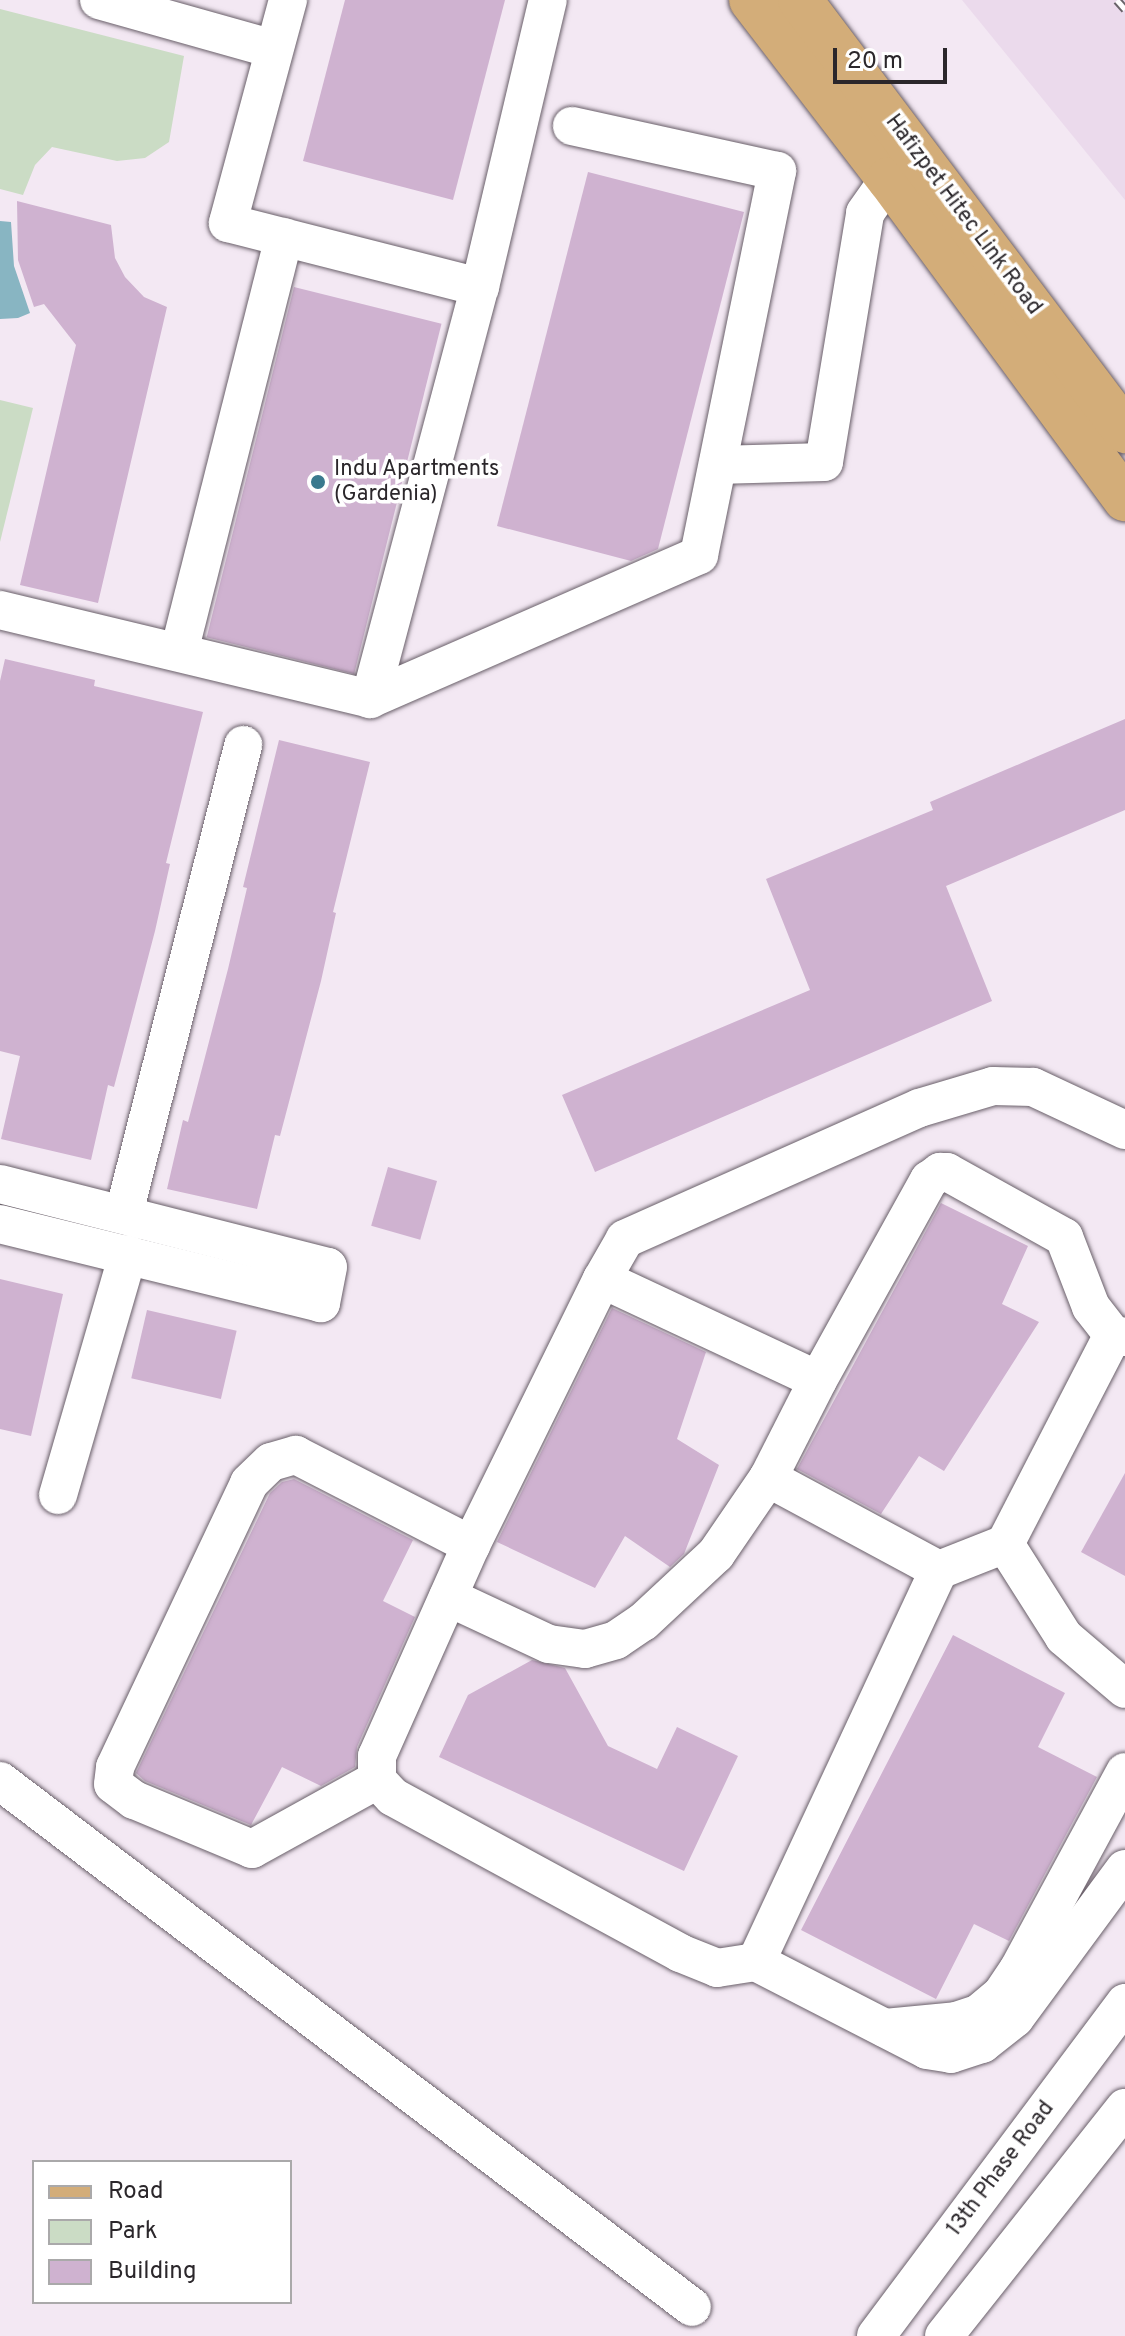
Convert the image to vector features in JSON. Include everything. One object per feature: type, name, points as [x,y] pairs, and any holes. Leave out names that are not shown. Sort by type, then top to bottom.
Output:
[{"type":"main road","points":[[751,0],[889,179],[1125,499]]},
{"type":"main road","name":"Hafizpet Hitec Link Road","points":[[800,0],[1125,431]]},
{"type":"street","points":[[99,0],[273,49]]},
{"type":"street","points":[[288,0],[228,223],[480,287]]},
{"type":"street","points":[[370,699],[480,287],[548,0]]},
{"type":"street","points":[[0,610],[370,699],[699,555],[777,171],[572,126]]},
{"type":"street","points":[[718,465],[824,462],[865,213],[889,179]]},
{"type":"street","points":[[179,652],[284,237]]},
{"type":"street","points":[[124,1213],[243,745]]},
{"type":"street","points":[[1125,1130],[1033,1087],[993,1086],[919,1108],[625,1239],[602,1279],[471,1545],[377,1756],[377,1780],[393,1797],[680,1953],[717,1968],[756,1962],[927,2050],[951,2054],[982,2044],[1015,2018],[1125,1869]]},
{"type":"street","points":[[448,1597],[549,1644],[585,1649],[616,1640],[643,1622],[716,1554],[768,1478],[818,1380],[929,1180],[940,1172],[947,1172],[1064,1237],[1091,1307],[1119,1336],[1005,1544],[939,1570],[756,1962]]},
{"type":"street","points":[[0,1184],[328,1267],[321,1303],[0,1224]]},
{"type":"street","points":[[58,1495],[128,1254]]},
{"type":"street","points":[[602,1279],[818,1380]]},
{"type":"street","points":[[377,1780],[252,1849],[134,1800],[113,1784],[115,1767],[249,1483],[271,1462],[296,1455],[471,1545]]},
{"type":"street","points":[[768,1478],[939,1570]]},
{"type":"street","points":[[1005,1544],[1064,1637],[1125,1689]]},
{"type":"street","points":[[885,2028],[956,2021],[978,2014],[1001,1995],[1125,1772]]},
{"type":"street","points":[[0,1781],[692,2307]]},
{"type":"street","name":"13th Phase Road","points":[[876,2336],[1125,2003]]},
{"type":"street","points":[[944,2336],[1125,2108]]},
{"type":"shaded area","points":[[962,0],[1125,0],[1125,200]]},
{"type":"green space","points":[[0,9],[184,56],[169,142],[145,158],[117,161],[52,147],[35,165],[23,195],[0,189]]},
{"type":"green space","points":[[0,400],[33,408],[0,542]]},
{"type":"water","points":[[0,221],[11,222],[14,266],[30,313],[18,318],[0,319]]},
{"type":"building","points":[[345,0],[505,0],[453,200],[303,161]]},
{"type":"building","points":[[588,172],[744,212],[658,549],[631,561],[497,526]]},
{"type":"building","points":[[17,201],[111,225],[115,258],[125,277],[144,297],[167,307],[98,603],[20,585],[76,345],[44,304],[34,307],[18,260]]},
{"type":"building","name":"Indu Apartments (Gardenia)","points":[[294,287],[441,324],[354,674],[207,637]]},
{"type":"building","points":[[5,659],[95,680],[94,686],[203,712],[166,863],[170,864],[155,931],[114,1087],[108,1085],[91,1160],[1,1139],[20,1056],[0,1051],[0,681]]},
{"type":"building","points":[[1125,719],[1125,810],[946,886],[992,1001],[595,1172],[562,1095],[810,990],[766,879],[933,810],[930,802]]},
{"type":"building","points":[[279,740],[370,762],[333,912],[336,913],[321,981],[280,1136],[275,1135],[257,1209],[167,1189],[183,1120],[188,1122],[228,969],[247,888],[243,887]]},
{"type":"building","points":[[388,1167],[437,1181],[420,1240],[371,1226]]},
{"type":"building","points":[[941,1203],[1028,1246],[1002,1304],[1039,1322],[944,1471],[919,1456],[881,1514],[797,1469]]},
{"type":"building","points":[[0,1279],[63,1294],[31,1436],[0,1429]]},
{"type":"building","points":[[612,1308],[706,1352],[677,1439],[719,1465],[684,1554],[670,1567],[625,1536],[595,1588],[497,1542]]},
{"type":"building","points":[[147,1310],[237,1331],[221,1399],[131,1378]]},
{"type":"building","points":[[1125,1473],[1125,1576],[1081,1552]]},
{"type":"building","points":[[294,1479],[413,1540],[383,1601],[415,1617],[357,1747],[355,1767],[321,1786],[282,1767],[251,1825],[145,1781],[136,1773],[270,1493],[282,1482]]},
{"type":"building","points":[[953,1635],[1065,1693],[1038,1747],[1097,1777],[1009,1941],[974,1924],[936,1999],[801,1930]]},
{"type":"building","points":[[532,1660],[565,1668],[608,1746],[657,1769],[677,1727],[738,1756],[684,1871],[439,1757],[468,1695]]},
{"type":"railway","points":[[1117,0],[1125,9]]},
{"type":"place","name":"Indu Apartments (Gardenia)","points":[[318,482]]}]
